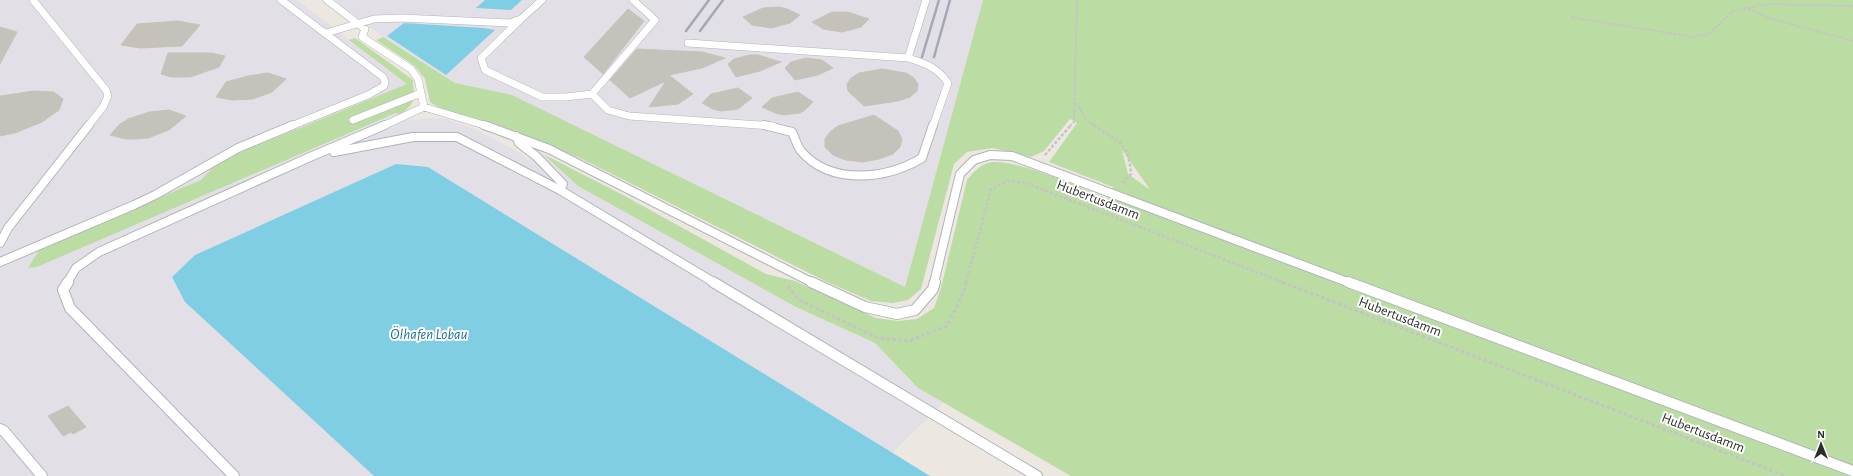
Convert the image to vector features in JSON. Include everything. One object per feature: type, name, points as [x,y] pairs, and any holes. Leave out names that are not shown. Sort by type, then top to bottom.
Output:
[{"type":"lane","points":[[0,243],[8,228],[103,107],[108,96],[106,90],[33,0]]},
{"type":"lane","points":[[2,258],[134,205],[155,195],[238,148],[368,95],[384,86],[385,82],[383,77],[281,0]]},
{"type":"lane","points":[[327,0],[365,29],[362,37],[411,69],[418,79],[424,107]]},
{"type":"lane","points":[[542,0],[481,58],[485,70],[542,97],[566,97],[592,94],[655,20],[633,0]]},
{"type":"lane","points":[[908,58],[926,0]]},
{"type":"lane","points":[[326,33],[374,19],[402,18],[500,23],[509,23],[521,19]]},
{"type":"lane","points":[[592,94],[608,110],[629,116],[772,126],[792,132],[802,152],[817,163],[835,172],[858,175],[884,174],[910,165],[922,158],[948,83],[942,72],[926,63],[908,58],[688,43]]},
{"type":"lane","points":[[353,120],[421,93]]},
{"type":"lane","points":[[234,476],[70,308],[63,290],[76,268],[99,252],[310,157],[405,117],[424,107],[516,136],[574,162],[786,270],[865,307],[897,314],[915,310],[933,289],[960,174],[974,160],[990,155],[1012,156],[1853,471]]},
{"type":"lane","points":[[310,157],[413,137],[433,135],[457,137],[560,190],[1037,476]]},
{"type":"lane","points":[[516,136],[518,143],[536,156],[563,184],[560,190]]},
{"type":"lane","points":[[0,429],[4,431],[42,476]]},
{"type":"path","points":[[1031,164],[1043,158],[1074,122],[1076,102],[1077,0]]},
{"type":"path","points":[[1571,17],[1694,37],[1710,33],[1733,11],[1767,4],[1853,6]]},
{"type":"path","points":[[1748,8],[1772,20],[1853,41]]},
{"type":"path","points":[[1076,102],[1089,122],[1121,141],[1130,157],[1131,174],[1112,194]]},
{"type":"path","name":"Hubertusdamm","points":[[1007,181],[1026,183],[1786,476]]},
{"type":"shaded area","points":[[0,0],[297,0],[407,84],[219,161],[201,180],[41,247],[37,267],[397,113],[410,120],[431,118],[446,119],[475,129],[520,153],[527,160],[543,154],[578,186],[796,307],[875,343],[918,388],[943,403],[869,476],[0,476]]},
{"type":"shaded area","points":[[335,0],[983,0],[905,287],[512,95],[455,83],[383,37]]},
{"type":"green space","points":[[983,0],[1853,0],[1853,476],[1071,476],[918,388],[875,343],[796,307],[578,186],[543,154],[623,195],[766,274],[795,281],[876,318],[898,321],[917,319],[934,308],[941,288],[967,180],[982,166],[988,163],[999,162],[1013,164],[1066,181],[1108,199],[1113,187],[1049,162],[1077,123],[1070,119],[1044,151],[1031,157],[993,148],[967,152],[954,164],[921,289],[908,300],[893,303],[871,301],[827,282],[580,158],[498,125],[443,110],[430,102],[425,79],[415,66],[376,40],[383,37],[455,83],[512,95],[905,287]],"holes":[[[1122,150],[1149,188],[1128,174]]]},
{"type":"green space","points":[[355,38],[413,80],[414,97],[412,103],[400,115],[396,113],[37,267],[28,268],[41,247],[201,180],[219,161],[407,84],[349,40]]},
{"type":"water","points":[[485,0],[522,0],[511,10],[476,8]]},
{"type":"water","points":[[404,23],[495,30],[446,75],[387,36]]},
{"type":"water","name":"Ölhafen Lobau","points":[[396,164],[428,167],[930,476],[374,476],[185,302],[172,277],[195,255]]},
{"type":"building","points":[[779,7],[800,15],[790,23],[771,28],[752,25],[743,17],[763,8]]},
{"type":"building","points":[[628,9],[644,21],[603,74],[584,57]]},
{"type":"building","points":[[832,12],[848,12],[869,19],[861,27],[842,32],[823,29],[812,22]]},
{"type":"building","points":[[178,21],[200,25],[182,46],[140,48],[121,45],[137,24]]},
{"type":"building","points":[[0,27],[17,32],[0,64]]},
{"type":"building","points":[[637,49],[702,52],[725,58],[702,68],[669,75],[693,94],[678,104],[649,107],[666,81],[630,98],[610,80]]},
{"type":"building","points":[[168,53],[212,53],[225,56],[219,67],[190,77],[171,77],[161,74]]},
{"type":"building","points":[[750,55],[758,55],[781,62],[760,71],[736,77],[728,64],[734,59]]},
{"type":"building","points":[[806,58],[822,60],[833,68],[818,75],[795,80],[785,68],[791,62]]},
{"type":"building","points":[[882,69],[906,73],[914,78],[918,84],[917,91],[910,97],[898,101],[864,106],[848,91],[847,84],[851,78],[859,73]]},
{"type":"building","points":[[268,73],[286,79],[272,92],[253,99],[232,100],[216,97],[226,82],[248,76]]},
{"type":"building","points":[[738,88],[752,98],[738,109],[721,111],[713,109],[702,103],[711,94]]},
{"type":"building","points":[[34,91],[54,92],[63,99],[59,110],[42,122],[15,133],[0,136],[0,96]]},
{"type":"building","points":[[798,92],[813,102],[800,113],[783,115],[762,107],[772,98]]},
{"type":"building","points":[[169,110],[186,116],[169,130],[148,138],[126,139],[110,135],[120,124],[128,119],[149,112]]},
{"type":"building","points":[[874,115],[898,131],[902,139],[900,147],[893,154],[879,159],[863,162],[846,160],[833,155],[825,147],[825,139],[830,132],[838,126]]},
{"type":"building","points":[[68,406],[86,427],[73,434],[71,432],[63,436],[48,416]]},
{"type":"railway","points":[[686,31],[709,0]]},
{"type":"railway","points":[[700,31],[723,0]]},
{"type":"railway","points":[[922,57],[939,0]]},
{"type":"railway","points":[[934,57],[950,0]]}]
